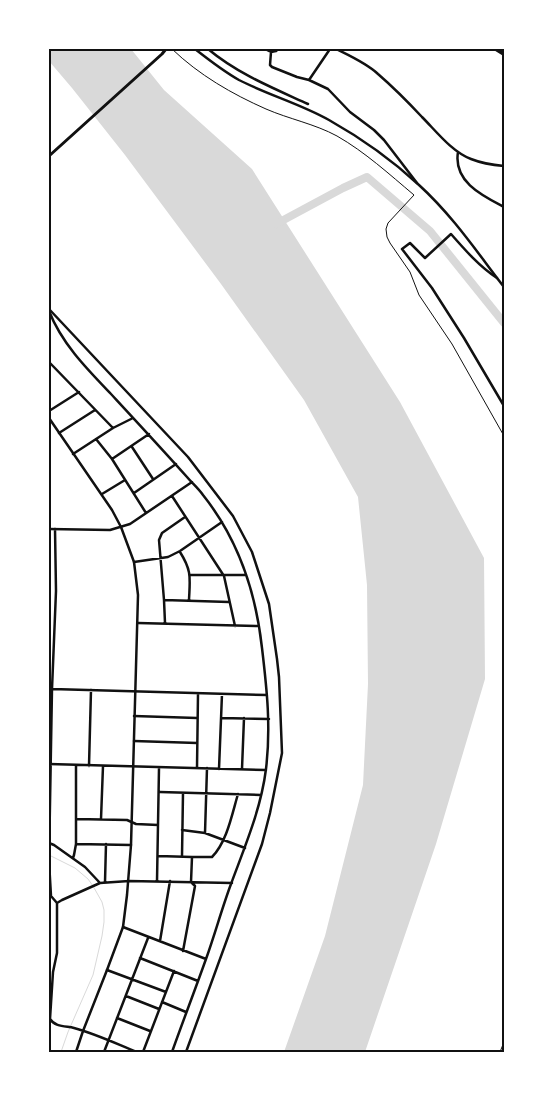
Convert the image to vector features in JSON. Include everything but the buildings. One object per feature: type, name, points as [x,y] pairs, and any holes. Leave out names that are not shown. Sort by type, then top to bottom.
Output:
[{"type":"main road","points":[[49,156],[166,49]]},
{"type":"main road","points":[[496,49],[504,54]]},
{"type":"street","points":[[196,49],[214,64],[240,80],[313,111],[344,129],[380,153],[419,185]]},
{"type":"street","points":[[208,49],[226,63],[250,77],[308,104]]},
{"type":"street","points":[[265,49],[271,52],[278,49]]},
{"type":"street","points":[[309,80],[330,49]]},
{"type":"street","points":[[336,49],[378,74],[458,152],[487,164],[504,166]]},
{"type":"street","points":[[271,52],[270,65],[272,67],[328,89],[350,112],[384,140],[419,185],[463,234],[504,287]]},
{"type":"street","points":[[458,152],[457,161],[459,168],[468,184],[504,207]]},
{"type":"street","points":[[498,278],[489,273],[451,234],[425,258],[410,243],[402,249],[437,296],[504,406]]},
{"type":"street","points":[[49,310],[52,320],[76,357],[204,495],[222,522],[246,575],[259,626],[269,719],[266,770],[261,795],[245,848],[172,1052]]},
{"type":"street","points":[[49,310],[188,457],[233,516],[252,552],[269,604],[279,677],[282,753],[262,844],[186,1052]]},
{"type":"street","points":[[49,362],[112,428]]},
{"type":"street","points":[[49,411],[79,392]]},
{"type":"street","points":[[59,433],[95,410]]},
{"type":"street","points":[[49,418],[102,494],[121,527],[134,562],[138,588],[131,845],[123,927],[82,1031],[76,1052]]},
{"type":"street","points":[[73,454],[112,428],[133,418]]},
{"type":"street","points":[[112,460],[149,434]]},
{"type":"street","points":[[96,439],[112,460],[146,513]]},
{"type":"street","points":[[132,447],[153,479]]},
{"type":"street","points":[[134,493],[176,464]]},
{"type":"street","points":[[102,494],[125,480]]},
{"type":"street","points":[[49,529],[110,530],[121,527],[130,524],[192,482]]},
{"type":"street","points":[[172,496],[224,576],[235,626]]},
{"type":"street","points":[[165,623],[158,540],[162,533],[185,517]]},
{"type":"street","points":[[134,562],[168,557],[222,522]]},
{"type":"street","points":[[49,1025],[51,1022],[52,972],[57,953],[57,903],[52,898],[49,886],[50,764],[56,591],[55,529]]},
{"type":"street","points":[[180,551],[187,563],[190,575],[189,600]]},
{"type":"street","points":[[190,575],[246,575]]},
{"type":"street","points":[[164,600],[230,602]]},
{"type":"street","points":[[138,623],[259,626]]},
{"type":"street","points":[[52,689],[267,695]]},
{"type":"street","points":[[89,766],[91,690]]},
{"type":"street","points":[[197,768],[198,694]]},
{"type":"street","points":[[219,769],[222,694]]},
{"type":"street","points":[[134,716],[197,718]]},
{"type":"street","points":[[221,718],[269,719]]},
{"type":"street","points":[[242,770],[244,718]]},
{"type":"street","points":[[134,741],[197,743]]},
{"type":"street","points":[[50,764],[266,770]]},
{"type":"street","points":[[73,858],[76,844],[76,765]]},
{"type":"street","points":[[101,819],[103,766]]},
{"type":"street","points":[[157,881],[159,767]]},
{"type":"street","points":[[206,833],[207,768]]},
{"type":"street","points":[[160,792],[261,795]]},
{"type":"street","points":[[182,856],[183,793]]},
{"type":"street","points":[[158,856],[212,857],[223,840],[238,794]]},
{"type":"street","points":[[76,819],[127,820],[136,824],[158,825]]},
{"type":"street","points":[[182,830],[206,833],[245,848]]},
{"type":"street","points":[[49,843],[85,867],[100,883]]},
{"type":"street","points":[[76,844],[131,845]]},
{"type":"street","points":[[105,882],[106,844]]},
{"type":"street","points":[[183,951],[195,886],[191,882],[192,857]]},
{"type":"street","points":[[57,903],[105,882],[129,880],[232,883]]},
{"type":"street","points":[[160,942],[170,881]]},
{"type":"street","points":[[123,927],[206,959]]},
{"type":"street","points":[[104,1052],[148,938]]},
{"type":"street","points":[[140,958],[198,980]]},
{"type":"street","points":[[107,970],[166,992]]},
{"type":"street","points":[[143,1052],[174,971]]},
{"type":"street","points":[[126,996],[158,1009]]},
{"type":"street","points":[[162,1002],[186,1012]]},
{"type":"street","points":[[117,1018],[150,1031]]},
{"type":"street","points":[[51,1022],[56,1025],[75,1028],[137,1052]]},
{"type":"path","points":[[172,49],[183,60],[212,81],[242,97],[266,109],[336,136],[373,160],[414,195],[388,224],[386,229],[387,237],[410,272],[419,295],[452,344],[504,436]]},
{"type":"path","points":[[500,1052],[504,1042]]},
{"type":"shaded area","points":[[49,49],[131,49],[164,90],[252,169],[400,402],[484,558],[485,679],[436,844],[365,1052],[284,1052],[325,936],[363,785],[368,684],[367,585],[358,497],[304,400],[125,155],[49,61]]},
{"type":"waterway","points":[[276,224],[367,177],[430,231],[504,323]]},
{"type":"waterway","points":[[51,856],[75,868],[88,879],[102,902],[104,910],[102,936],[93,975],[61,1052]]}]
